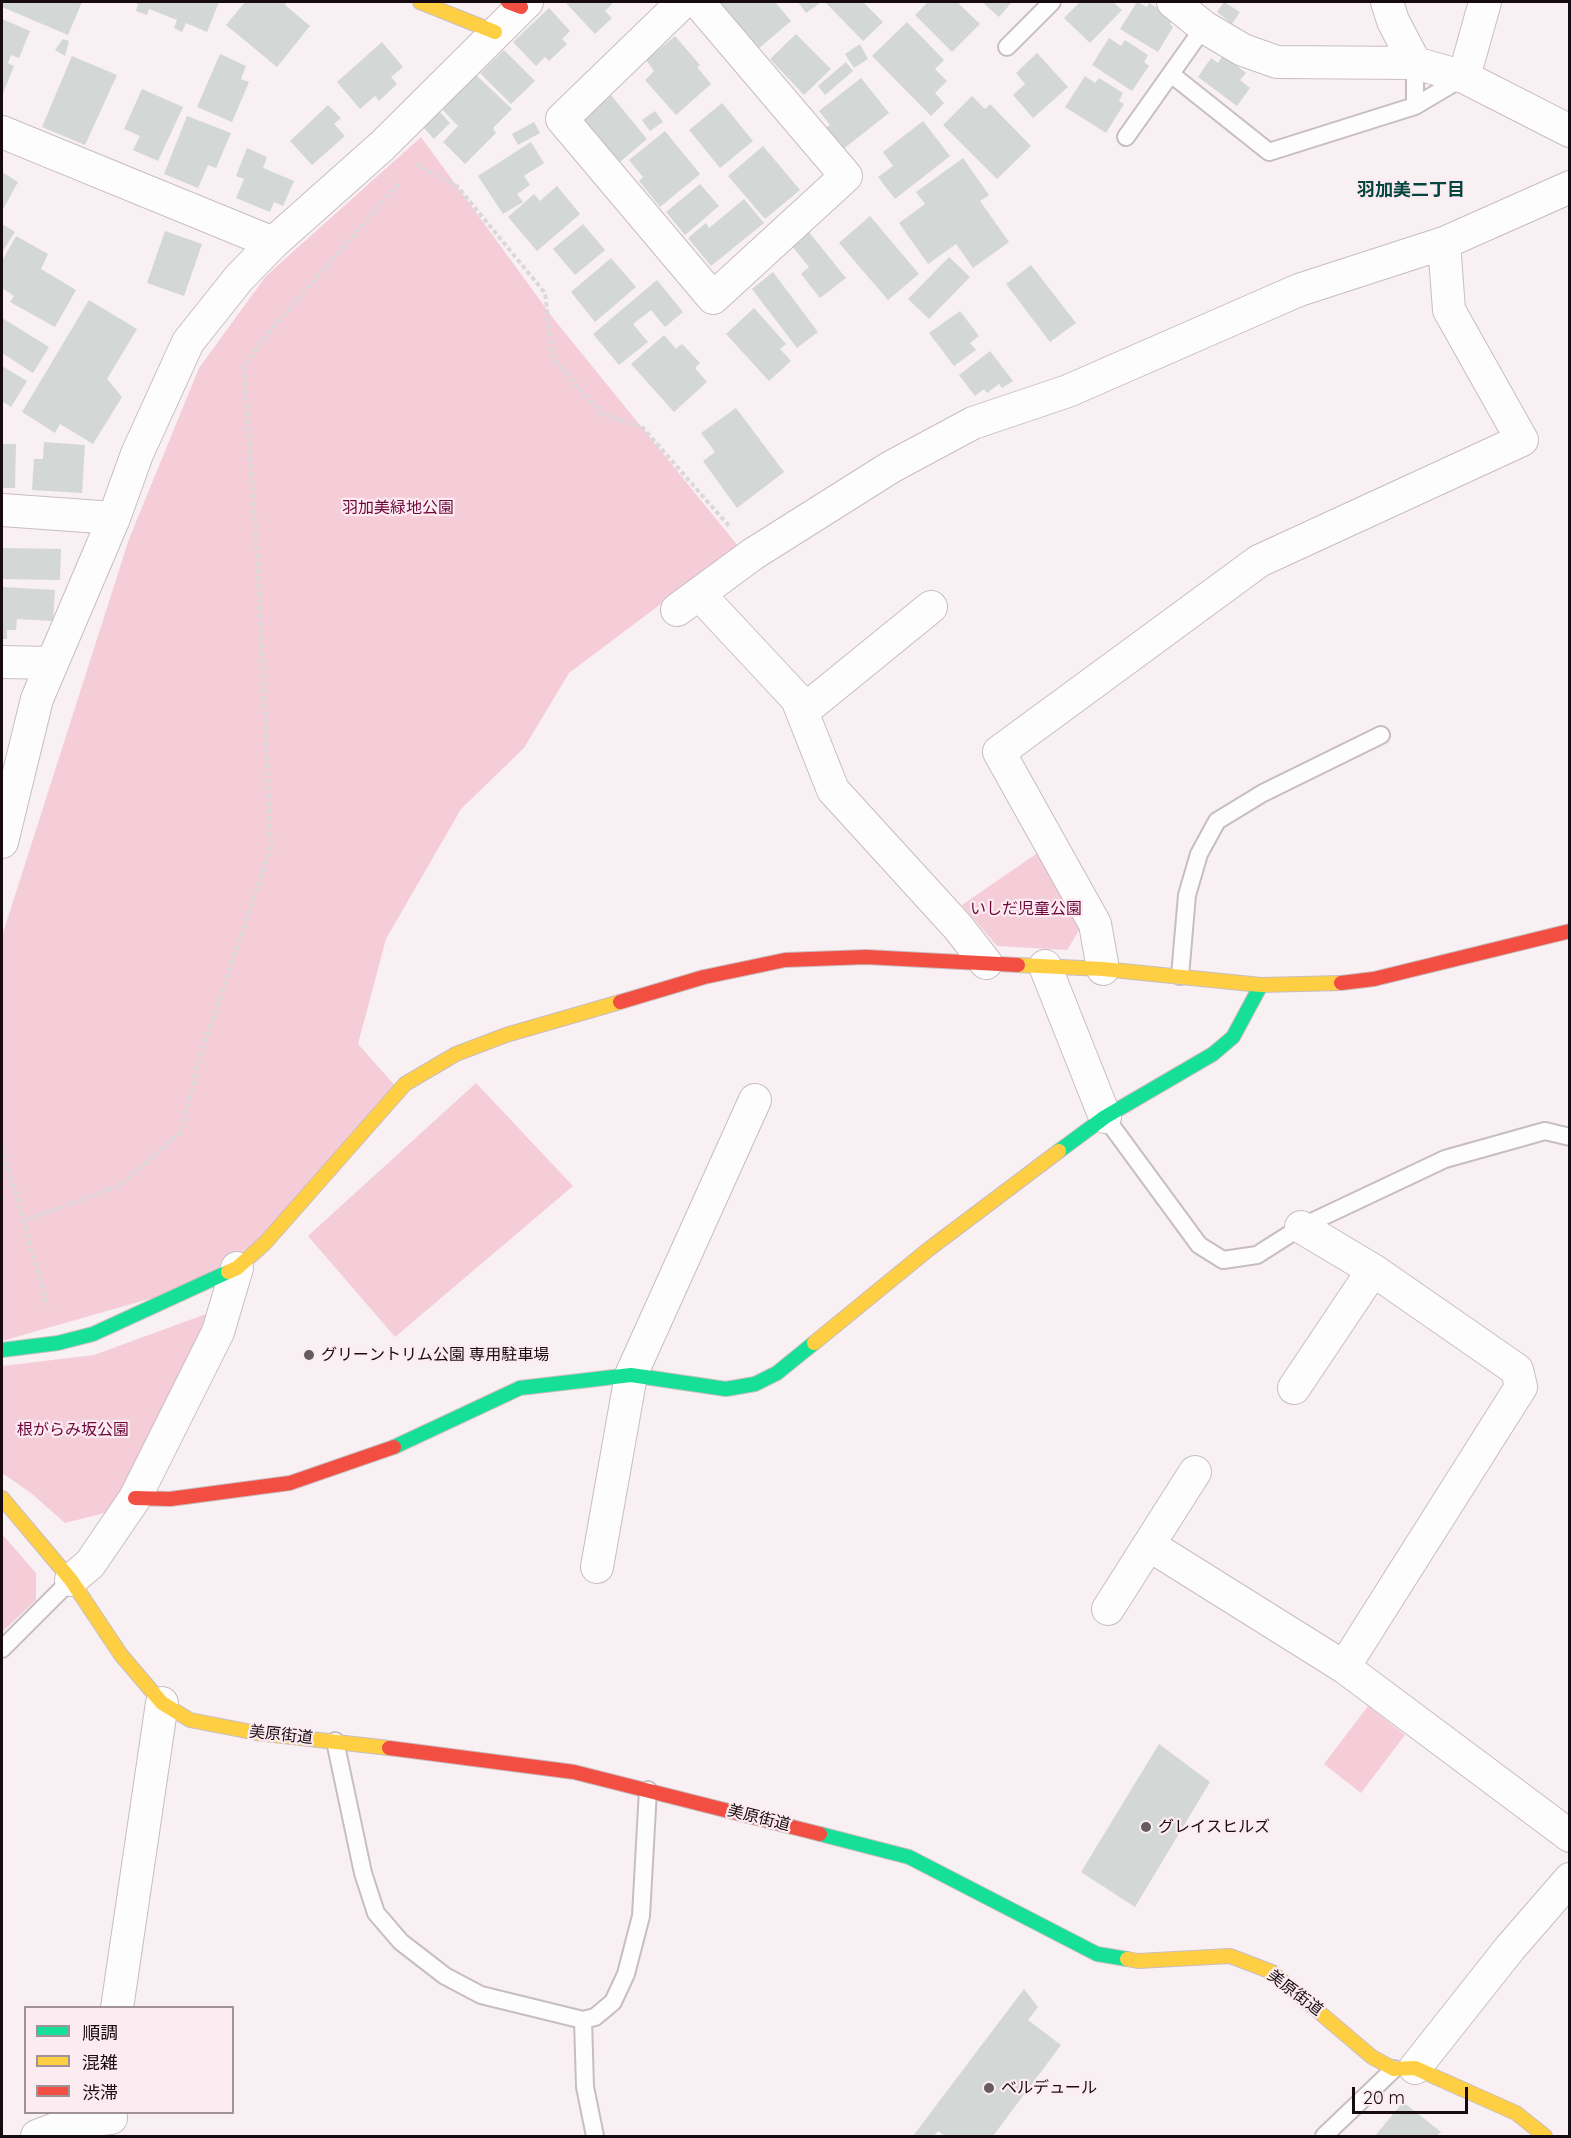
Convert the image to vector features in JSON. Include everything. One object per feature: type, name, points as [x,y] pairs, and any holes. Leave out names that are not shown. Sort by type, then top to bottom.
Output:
[{"type":"street","points":[[420,2],[495,32]]},
{"type":"street","points":[[683,2],[562,119],[713,298],[846,176],[698,2]]},
{"type":"street","points":[[1173,2],[1204,27],[1243,50],[1277,62],[1415,63],[1464,77],[1569,131]]},
{"type":"street","points":[[1387,2],[1393,21],[1415,63]]},
{"type":"street","points":[[1464,77],[1485,2]]},
{"type":"street","points":[[2,842],[36,699],[114,518],[137,454],[188,342],[240,278],[273,243],[382,146],[495,32],[518,3]]},
{"type":"street","points":[[2,132],[273,243]]},
{"type":"street","points":[[986,963],[958,927],[832,790],[797,699],[688,602],[753,554],[891,466],[973,423],[1068,391],[1299,291],[1443,243],[1569,187]]},
{"type":"street","points":[[1104,969],[1095,924],[999,752],[1259,561],[1522,440],[1449,310],[1443,243]]},
{"type":"street","points":[[2,510],[114,518]]},
{"type":"street","points":[[802,712],[931,607]]},
{"type":"street","points":[[2,662],[51,663]]},
{"type":"street","points":[[2,1350],[58,1343],[93,1334],[237,1268],[265,1243],[405,1084],[456,1054],[506,1035],[704,977],[784,960],[866,957],[1104,969],[1261,985],[1330,985],[1374,979],[1569,932]]},
{"type":"street","points":[[1045,966],[1105,1117]]},
{"type":"street","points":[[135,1498],[170,1499],[290,1483],[399,1444],[520,1388],[582,1378],[631,1376],[726,1389],[755,1384],[777,1373],[929,1249],[1105,1117],[1213,1054],[1233,1037],[1261,985]]},
{"type":"street","points":[[597,1567],[631,1376],[755,1100]]},
{"type":"street","points":[[1301,1227],[1373,1270],[1518,1370],[1521,1387],[1344,1667]]},
{"type":"street","points":[[70,1580],[90,1564],[135,1498],[218,1332],[237,1268]]},
{"type":"street","points":[[1294,1388],[1373,1270]]},
{"type":"street","points":[[1108,1609],[1196,1472]]},
{"type":"street","name":"美原街道","points":[[2,1498],[70,1580],[121,1655],[162,1703],[190,1720],[227,1729],[574,1772],[909,1857],[1097,1953],[1138,1961],[1230,1956],[1272,1972],[1372,2057],[1516,2114],[1545,2136]]},
{"type":"street","points":[[1149,1545],[1344,1667],[1569,1836]]},
{"type":"street","points":[[117,2006],[162,1703]]},
{"type":"street","points":[[1404,2068],[1569,1879]]},
{"type":"street","points":[[37,2136],[77,2121],[112,2122]]},
{"type":"lane","points":[[1007,47],[1052,2]]},
{"type":"lane","points":[[1126,137],[1204,27]]},
{"type":"lane","points":[[1415,63],[1415,106]]},
{"type":"lane","points":[[1171,74],[1269,152],[1415,106],[1464,77]]},
{"type":"lane","points":[[1180,976],[1187,895],[1199,854],[1217,821],[1263,793],[1381,735]]},
{"type":"lane","points":[[1105,1117],[1199,1245],[1223,1260],[1257,1255],[1301,1227],[1445,1159],[1545,1131],[1569,1137]]},
{"type":"lane","points":[[2,1649],[70,1580]]},
{"type":"lane","points":[[335,1741],[363,1873],[376,1913],[401,1942],[445,1976],[481,1995],[554,2015],[583,2020],[595,2017],[613,2002],[626,1974],[641,1916],[648,1790]]},
{"type":"lane","points":[[583,2020],[585,2087],[596,2136]]},
{"type":"lane","points":[[1324,2136],[1404,2068]]},
{"type":"path","points":[[382,146],[457,186],[545,293],[553,359],[602,414],[643,428],[753,554]]},
{"type":"path","points":[[408,173],[415,164]]},
{"type":"path","points":[[23,1221],[119,1186],[181,1131],[198,1062],[271,848],[258,571],[244,367],[264,338],[400,181]]},
{"type":"path","points":[[2,1147],[58,1343]]},
{"type":"green space","name":"羽加美緑地公園","points":[[421,137],[553,318],[738,546],[569,673],[524,748],[461,809],[386,939],[358,1044],[399,1090],[279,1226],[191,1287],[2,1341],[2,936],[129,539],[199,368],[266,276]]},
{"type":"green space","name":"いしだ児童公園","points":[[1039,852],[1080,929],[1067,950],[997,946],[962,905]]},
{"type":"green space","points":[[476,1083],[573,1186],[395,1337],[308,1236]]},
{"type":"green space","name":"根がらみ坂公園","points":[[206,1314],[213,1321],[109,1512],[65,1523],[31,1493],[2,1473],[2,1366],[94,1355]]},
{"type":"green space","points":[[2,1534],[36,1573],[36,1600],[2,1632]]},
{"type":"green space","points":[[1368,1706],[1405,1735],[1361,1793],[1324,1764]]},
{"type":"building","points":[[2,2],[82,2],[68,35],[2,7]]},
{"type":"building","points":[[132,2],[219,2],[207,32],[186,23],[182,32],[174,28],[177,20],[149,9],[147,15],[136,11],[138,4]]},
{"type":"building","points":[[245,2],[287,2],[285,5],[310,26],[277,67],[226,25]]},
{"type":"building","points":[[565,2],[614,2],[605,11],[612,18],[595,34]]},
{"type":"building","points":[[718,2],[775,2],[791,21],[758,49]]},
{"type":"building","points":[[798,2],[817,2],[819,4],[806,13]]},
{"type":"building","points":[[863,2],[883,22],[863,41],[826,3]]},
{"type":"building","points":[[928,2],[957,2],[980,24],[952,52],[915,15]]},
{"type":"building","points":[[982,2],[1012,2],[999,17]]},
{"type":"building","points":[[1080,2],[1113,2],[1122,10],[1090,43],[1064,18]]},
{"type":"building","points":[[1137,2],[1147,7],[1149,3],[1174,17],[1170,24],[1173,27],[1158,52],[1120,29]]},
{"type":"building","points":[[1224,2],[1240,12],[1232,24],[1217,12]]},
{"type":"building","points":[[549,8],[570,31],[562,39],[567,44],[549,61],[545,57],[536,66],[513,42]]},
{"type":"building","points":[[2,19],[30,31],[19,58],[11,55],[8,63],[14,66],[2,96]]},
{"type":"building","points":[[907,22],[944,60],[935,69],[947,81],[935,93],[944,103],[931,116],[872,56]]},
{"type":"building","points":[[796,34],[831,69],[804,95],[770,59]]},
{"type":"building","points":[[675,36],[700,65],[697,67],[711,84],[676,115],[645,80],[654,71],[646,60]]},
{"type":"building","points":[[1109,38],[1121,46],[1125,40],[1148,55],[1144,62],[1149,66],[1132,91],[1092,65]]},
{"type":"building","points":[[63,39],[69,41],[65,56],[55,50]]},
{"type":"building","points":[[382,42],[403,67],[391,77],[397,84],[379,101],[375,96],[360,109],[337,82]]},
{"type":"building","points":[[860,44],[868,59],[854,68],[845,54]]},
{"type":"building","points":[[504,50],[535,81],[511,104],[480,73]]},
{"type":"building","points":[[1037,53],[1068,87],[1033,118],[1013,95],[1025,84],[1016,73]]},
{"type":"building","points":[[220,54],[246,66],[241,79],[249,82],[232,122],[197,107]]},
{"type":"building","points":[[1223,55],[1246,73],[1240,80],[1250,88],[1237,106],[1198,77],[1211,58],[1218,63]]},
{"type":"building","points":[[72,56],[117,75],[85,145],[42,127]]},
{"type":"building","points":[[846,62],[853,71],[825,95],[818,86]]},
{"type":"building","points":[[475,74],[512,109],[493,128],[496,133],[465,164],[443,142],[458,126],[441,108]]},
{"type":"building","points":[[1085,76],[1095,83],[1099,78],[1123,93],[1119,101],[1124,104],[1106,133],[1065,107]]},
{"type":"building","points":[[861,78],[889,113],[842,150],[824,129],[830,125],[819,111]]},
{"type":"building","points":[[142,89],[183,107],[158,161],[133,150],[140,136],[124,129]]},
{"type":"building","points":[[610,94],[647,139],[620,162],[582,118]]},
{"type":"building","points":[[972,96],[985,109],[990,104],[1031,146],[997,179],[943,125]]},
{"type":"building","points":[[722,103],[753,141],[720,168],[689,130]]},
{"type":"building","points":[[328,105],[341,118],[334,124],[345,136],[312,165],[290,141]]},
{"type":"building","points":[[438,110],[450,123],[434,139],[422,126]]},
{"type":"building","points":[[655,111],[663,122],[650,131],[642,120]]},
{"type":"building","points":[[187,116],[231,133],[216,168],[208,165],[198,188],[164,174]]},
{"type":"building","points":[[923,121],[950,156],[895,199],[878,177],[893,166],[883,152]]},
{"type":"building","points":[[534,122],[540,133],[518,145],[512,134]]},
{"type":"building","points":[[665,131],[700,174],[660,207],[639,181],[643,177],[629,160]]},
{"type":"building","points":[[531,142],[544,163],[524,176],[530,185],[517,194],[523,202],[503,214],[478,176]]},
{"type":"building","points":[[763,146],[800,190],[765,219],[728,176]]},
{"type":"building","points":[[247,148],[267,157],[263,168],[294,181],[283,206],[274,202],[270,212],[236,198],[244,179],[236,176]]},
{"type":"building","points":[[963,158],[989,195],[980,201],[1009,242],[973,268],[956,244],[928,264],[899,223],[925,204],[916,192]]},
{"type":"building","points":[[2,172],[18,182],[2,211]]},
{"type":"building","points":[[700,184],[719,206],[685,235],[666,212]]},
{"type":"building","points":[[557,186],[580,214],[537,251],[508,217],[534,194],[540,201]]},
{"type":"building","points":[[744,199],[764,223],[711,266],[688,238],[706,223],[709,228]]},
{"type":"building","points":[[870,216],[919,274],[888,300],[839,243]]},
{"type":"building","points":[[2,224],[15,232],[2,252]]},
{"type":"building","points":[[583,224],[605,250],[575,275],[553,249]]},
{"type":"building","points":[[165,231],[202,244],[184,296],[147,283]]},
{"type":"building","points":[[808,231],[846,278],[820,298],[801,274],[809,267],[791,245]]},
{"type":"building","points":[[16,236],[48,254],[41,269],[76,290],[55,327],[10,302],[14,296],[2,288],[2,261]]},
{"type":"building","points":[[949,257],[970,277],[929,319],[908,299]]},
{"type":"building","points":[[611,258],[636,287],[595,322],[571,292]]},
{"type":"building","points":[[1031,265],[1076,323],[1050,342],[1006,284]]},
{"type":"building","points":[[773,272],[818,332],[797,348],[752,289]]},
{"type":"building","points":[[657,280],[683,312],[665,327],[651,310],[633,324],[648,342],[619,365],[593,334]]},
{"type":"building","points":[[89,300],[137,329],[107,379],[122,397],[93,444],[60,424],[55,433],[22,412]]},
{"type":"building","points":[[754,308],[786,344],[780,349],[791,361],[769,381],[726,334]]},
{"type":"building","points":[[960,311],[979,336],[970,343],[976,350],[954,366],[929,333]]},
{"type":"building","points":[[2,318],[49,347],[33,373],[2,353]]},
{"type":"building","points":[[664,335],[676,349],[682,344],[700,363],[695,368],[707,382],[674,412],[631,364]]},
{"type":"building","points":[[990,351],[1013,381],[1002,388],[999,384],[987,393],[984,389],[975,396],[959,375]]},
{"type":"building","points":[[2,366],[27,381],[11,407],[2,401]]},
{"type":"building","points":[[736,408],[784,472],[737,508],[703,461],[715,452],[701,433]]},
{"type":"building","points":[[44,442],[85,445],[82,493],[32,490],[34,459],[43,459]]},
{"type":"building","points":[[2,444],[16,444],[15,488],[2,488]]},
{"type":"building","points":[[2,548],[61,549],[60,580],[2,579]]},
{"type":"building","points":[[2,587],[55,590],[53,621],[17,619],[16,630],[7,630],[7,639],[2,639]]},
{"type":"building","name":"グレイスヒルズ","points":[[1159,1744],[1210,1782],[1135,1907],[1081,1872]]},
{"type":"building","name":"ベルデュール","points":[[1024,1989],[1038,2007],[1028,2020],[1061,2045],[993,2136],[945,2136],[938,2131],[934,2136],[913,2136]]},
{"type":"building","points":[[1403,2102],[1441,2132],[1437,2136],[1375,2136]]},
{"type":"traffic: fast","points":[[1059,1151],[1105,1117],[1213,1054],[1233,1037],[1261,985]]},
{"type":"traffic: fast","points":[[2,1350],[58,1343],[93,1334],[228,1272]]},
{"type":"traffic: fast","points":[[394,1447],[520,1388],[631,1375],[726,1389],[755,1384],[777,1373],[814,1343]]},
{"type":"traffic: fast","points":[[820,1834],[909,1857],[1097,1954],[1127,1959]]},
{"type":"traffic: slow","points":[[420,2],[495,32]]},
{"type":"traffic: slow","points":[[1018,965],[1103,969],[1261,985],[1341,983]]},
{"type":"traffic: slow","points":[[228,1272],[237,1268],[265,1243],[405,1084],[456,1054],[506,1035],[620,1002]]},
{"type":"traffic: slow","points":[[814,1343],[929,1249],[1059,1151]]},
{"type":"traffic: slow","points":[[2,1498],[71,1580],[121,1655],[162,1703],[190,1720],[257,1733],[389,1748]]},
{"type":"traffic: slow","points":[[1127,1959],[1138,1961],[1230,1956],[1272,1972],[1372,2057],[1394,2069],[1415,2068],[1516,2113],[1545,2136]]},
{"type":"traffic: jam","points":[[508,2],[521,7]]},
{"type":"traffic: jam","points":[[1341,983],[1374,979],[1570,931]]},
{"type":"traffic: jam","points":[[620,1002],[704,977],[785,960],[866,957],[1018,965]]},
{"type":"traffic: jam","points":[[135,1498],[170,1499],[290,1483],[394,1447]]},
{"type":"traffic: jam","points":[[389,1748],[574,1772],[820,1834]]},
{"type":"place","name":"グリーントリム公園 専用駐車場","points":[[309,1355]]},
{"type":"place","name":"グレイスヒルズ","points":[[1146,1827]]},
{"type":"place","name":"ベルデュール","points":[[989,2088]]},
{"type":"district","name":"羽加美二丁目","points":[[1411,191]]}]
